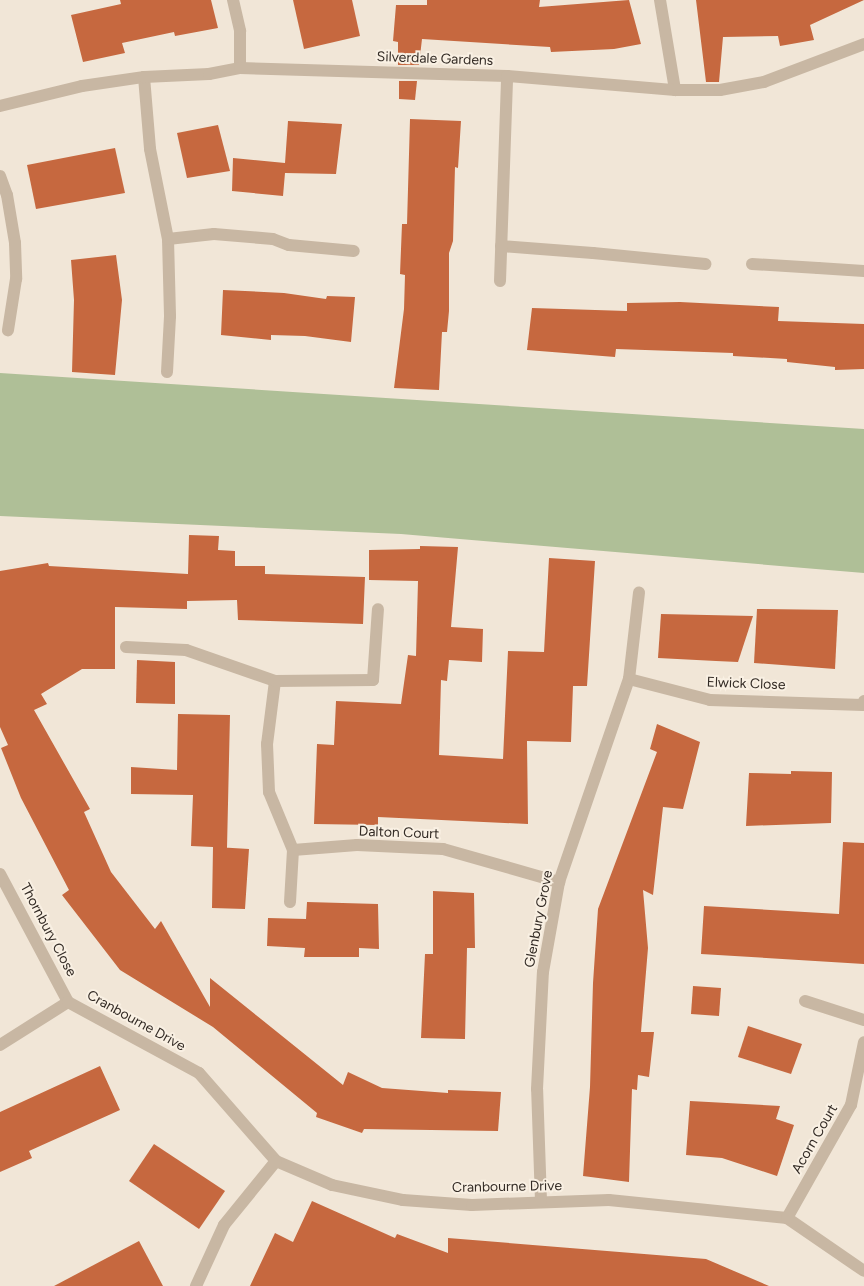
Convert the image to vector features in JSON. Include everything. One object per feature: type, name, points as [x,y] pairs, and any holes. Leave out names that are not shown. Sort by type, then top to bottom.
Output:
[{"type":"street","points":[[233,0],[240,32],[240,68]]},
{"type":"street","points":[[660,0],[675,90]]},
{"type":"street","name":"Silverdale Gardens","points":[[0,106],[82,86],[144,77],[209,74],[240,68],[508,76],[675,90],[720,90],[764,82],[864,44]]},
{"type":"street","points":[[500,281],[508,76]]},
{"type":"street","points":[[144,77],[150,149],[168,239],[170,316],[167,372]]},
{"type":"street","points":[[0,176],[7,196],[15,243],[16,279],[8,330]]},
{"type":"street","points":[[168,239],[214,234],[273,239],[289,245],[354,251]]},
{"type":"street","points":[[501,246],[705,264]]},
{"type":"street","points":[[752,264],[864,271]]},
{"type":"street","name":"Glenbury Grove","points":[[541,1201],[537,1089],[543,972],[559,882],[629,679],[639,593]]},
{"type":"street","points":[[126,647],[186,650],[275,681],[373,680],[378,609]]},
{"type":"street","name":"Elwick Close","points":[[629,679],[710,700],[791,700],[863,705]]},
{"type":"street","points":[[275,681],[267,744],[269,792],[293,850],[290,902]]},
{"type":"street","points":[[864,701],[864,711]]},
{"type":"street","name":"Dalton Court","points":[[293,850],[357,845],[443,848],[559,882]]},
{"type":"street","name":"Thornbury Close","points":[[0,874],[68,1002]]},
{"type":"street","points":[[805,1001],[864,1020]]},
{"type":"street","name":"Cranbourne Drive","points":[[0,1045],[68,1002],[199,1073],[276,1162],[332,1185],[403,1200],[472,1205],[609,1200],[787,1218],[864,1271]]},
{"type":"street","name":"Acorn Court","points":[[787,1218],[851,1105],[864,1042]]},
{"type":"street","points":[[196,1286],[224,1225],[276,1162]]},
{"type":"green space","points":[[0,373],[864,429],[864,573],[401,534],[0,516]]},
{"type":"building","points":[[120,0],[211,0],[218,28],[175,36],[174,32],[122,43],[125,53],[83,62],[71,15],[121,4]]},
{"type":"building","points":[[293,0],[352,0],[360,36],[304,49]]},
{"type":"building","points":[[427,0],[540,0],[539,7],[629,0],[641,44],[614,49],[551,52],[550,47],[422,39],[419,65],[398,65],[398,42],[393,41],[396,5],[427,5]]},
{"type":"building","points":[[696,0],[864,0],[810,25],[814,40],[780,46],[778,36],[723,37],[719,82],[706,82]]},
{"type":"building","points":[[399,81],[417,81],[415,100],[399,99]]},
{"type":"building","points":[[410,119],[461,121],[458,168],[455,167],[453,241],[449,253],[449,311],[447,332],[442,332],[439,390],[394,388],[404,309],[405,275],[400,274],[402,224],[407,224]]},
{"type":"building","points":[[288,121],[342,124],[336,174],[285,173],[283,196],[232,191],[233,158],[285,163]]},
{"type":"building","points":[[218,125],[230,171],[187,178],[177,133]]},
{"type":"building","points":[[115,148],[125,193],[36,209],[27,165]]},
{"type":"building","points":[[116,255],[122,300],[115,375],[72,372],[74,300],[71,260]]},
{"type":"building","points":[[223,290],[284,293],[326,299],[327,296],[355,297],[351,342],[305,336],[271,335],[271,340],[221,335]]},
{"type":"building","points":[[680,302],[779,307],[778,321],[864,324],[864,369],[835,370],[835,367],[787,362],[787,359],[733,356],[733,353],[616,349],[615,357],[527,350],[532,308],[627,311],[627,303]]},
{"type":"building","points":[[189,535],[219,536],[218,550],[235,551],[235,566],[265,566],[265,574],[365,577],[363,624],[238,620],[237,600],[187,601],[187,609],[115,607],[115,669],[82,669],[41,694],[47,704],[34,710],[90,809],[84,812],[111,872],[155,929],[161,921],[210,1007],[210,978],[343,1085],[348,1072],[382,1088],[448,1093],[448,1090],[501,1092],[498,1131],[364,1129],[362,1133],[316,1117],[317,1113],[213,1027],[120,970],[62,895],[69,890],[21,798],[1,748],[8,745],[0,727],[0,571],[48,563],[49,566],[188,574]]},
{"type":"building","points":[[420,546],[458,547],[451,627],[483,629],[482,662],[449,660],[447,681],[441,680],[439,755],[503,759],[508,651],[544,652],[549,558],[595,561],[587,686],[573,686],[571,742],[527,741],[528,824],[378,817],[378,825],[314,824],[317,744],[334,745],[336,701],[401,704],[408,655],[416,656],[418,581],[369,580],[369,550],[420,549]]},
{"type":"building","points":[[757,609],[838,610],[835,669],[754,663]]},
{"type":"building","points":[[661,614],[753,616],[738,662],[658,658]]},
{"type":"building","points":[[137,660],[175,662],[175,704],[136,703]]},
{"type":"building","points":[[178,714],[230,715],[227,848],[249,849],[245,909],[212,908],[213,847],[191,846],[193,795],[131,794],[131,767],[177,770]]},
{"type":"building","points":[[657,724],[700,742],[683,809],[663,807],[653,895],[643,890],[648,948],[641,1032],[654,1032],[649,1077],[638,1075],[637,1090],[632,1089],[629,1182],[583,1176],[590,1087],[593,983],[598,909],[657,752],[650,749]]},
{"type":"building","points":[[791,771],[832,772],[831,823],[746,826],[749,773],[791,774]]},
{"type":"building","points":[[843,842],[864,843],[864,964],[701,954],[704,906],[839,914]]},
{"type":"building","points":[[433,891],[474,893],[475,948],[467,948],[465,1039],[421,1038],[425,954],[433,954]]},
{"type":"building","points":[[307,902],[378,904],[379,949],[359,948],[359,957],[304,957],[305,948],[267,946],[268,918],[306,919]]},
{"type":"building","points":[[693,986],[721,988],[719,1016],[691,1014]]},
{"type":"building","points":[[748,1026],[802,1044],[791,1074],[738,1057]]},
{"type":"building","points":[[100,1066],[120,1110],[29,1151],[32,1158],[0,1172],[0,1112]]},
{"type":"building","points":[[690,1101],[780,1106],[776,1119],[794,1125],[777,1176],[722,1158],[686,1155]]},
{"type":"building","points":[[154,1144],[225,1191],[199,1229],[129,1181]]},
{"type":"building","points":[[312,1201],[395,1238],[397,1234],[448,1253],[448,1238],[706,1259],[769,1286],[250,1286],[275,1233],[293,1242]]},
{"type":"building","points":[[139,1241],[163,1286],[54,1286]]}]
